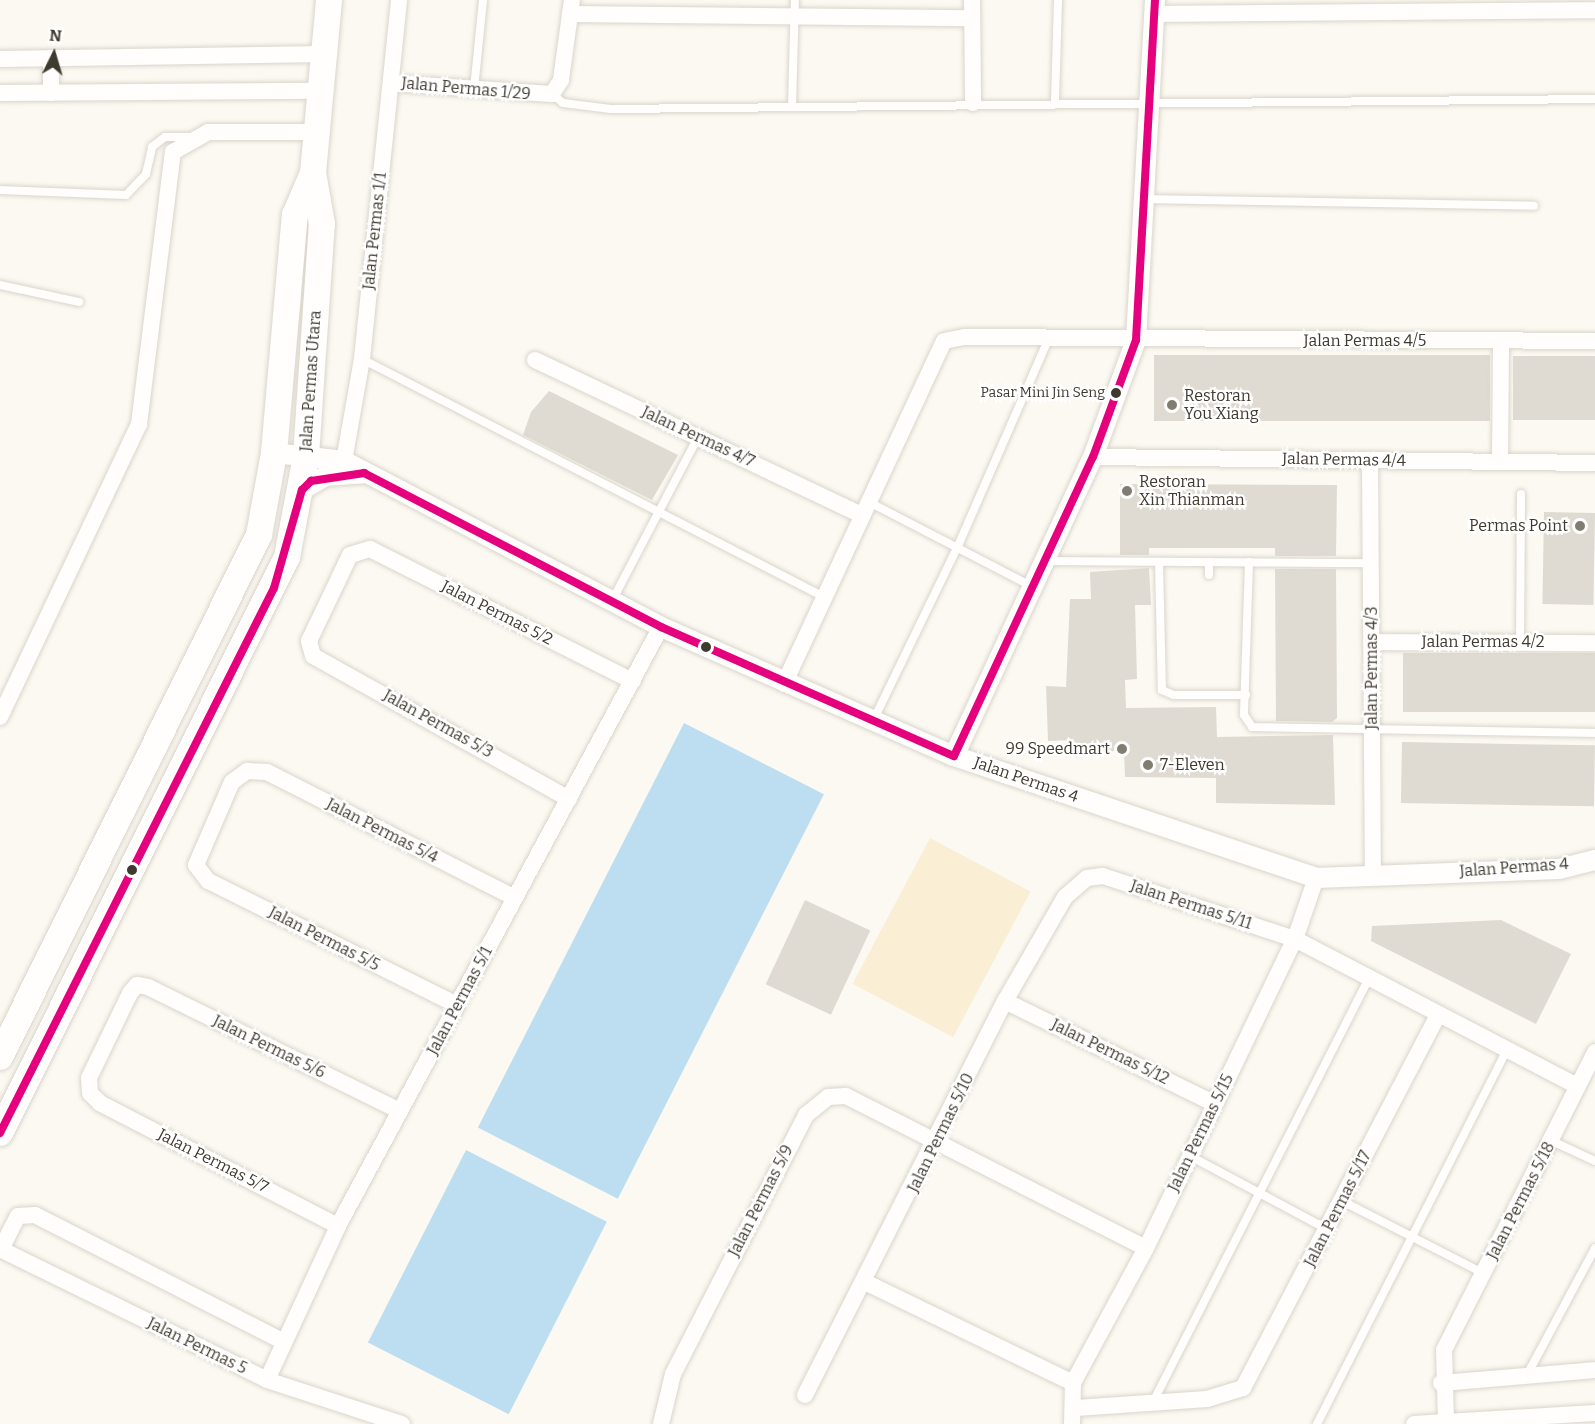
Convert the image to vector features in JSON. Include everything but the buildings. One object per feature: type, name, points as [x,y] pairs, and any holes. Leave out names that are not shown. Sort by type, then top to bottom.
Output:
[{"type":"main road","name":"Jalan Permas Utara","points":[[0,1133],[274,588],[287,557],[302,490],[306,456],[322,224],[313,173],[329,0]]},
{"type":"main road","name":"Jalan Permas Utara","points":[[0,1057],[244,571],[259,534],[274,453],[295,215],[313,173]]},
{"type":"street","name":"Jalan Permas 1/1","points":[[344,461],[362,359],[399,0]]},
{"type":"street","points":[[972,0],[973,103]]},
{"type":"street","points":[[954,756],[1093,457],[1136,340],[1154,7],[1569,5],[1595,10]]},
{"type":"street","points":[[571,7],[796,18],[971,18]]},
{"type":"street","name":"Jalan Permas 1/29","points":[[391,83],[474,91],[552,93],[561,80],[571,7]]},
{"type":"street","points":[[0,59],[324,54]]},
{"type":"street","points":[[51,58],[51,93]]},
{"type":"street","points":[[0,93],[321,91]]},
{"type":"street","points":[[0,717],[139,424],[173,152],[190,138],[208,132],[317,132]]},
{"type":"street","name":"Jalan Permas 4/5","points":[[864,508],[944,341],[1049,337],[1136,340],[1595,341]]},
{"type":"street","points":[[1500,462],[1501,341]]},
{"type":"street","name":"Jalan Permas 4/7","points":[[535,360],[698,437],[864,508]]},
{"type":"street","name":"Jalan Permas 4","points":[[274,453],[344,461],[662,627],[784,684],[954,756],[1316,878],[1559,869],[1595,860]]},
{"type":"street","name":"Jalan Permas 4/4","points":[[1093,457],[1595,463]]},
{"type":"street","name":"Jalan Permas 4/3","points":[[1370,460],[1373,875]]},
{"type":"street","points":[[302,490],[325,476],[364,473]]},
{"type":"street","points":[[784,684],[864,508]]},
{"type":"street","name":"Jalan Permas 5/3","points":[[361,548],[350,555],[309,649],[569,799]]},
{"type":"street","name":"Jalan Permas 5/2","points":[[361,548],[633,681]]},
{"type":"street","name":"Jalan Permas 5/1","points":[[267,1380],[338,1226],[662,627]]},
{"type":"street","name":"Jalan Permas 4/2","points":[[1371,642],[1595,643]]},
{"type":"street","name":"Jalan Permas 5/5","points":[[247,771],[232,782],[196,865],[208,881],[457,1005]]},
{"type":"street","name":"Jalan Permas 5/4","points":[[247,771],[267,772],[515,898]]},
{"type":"street","name":"Jalan Permas 5/11","points":[[1087,878],[1103,876],[1295,939],[1577,1086]]},
{"type":"street","name":"Jalan Permas 5/10","points":[[805,1395],[867,1282],[1005,1001],[1065,897],[1087,878]]},
{"type":"street","name":"Jalan Permas 5/15","points":[[1073,1383],[1146,1248],[1295,939],[1316,878]]},
{"type":"street","name":"Jalan Permas 5/7","points":[[137,985],[88,1078],[90,1093],[100,1103],[338,1226]]},
{"type":"street","name":"Jalan Permas 5/6","points":[[137,985],[400,1111]]},
{"type":"street","name":"Jalan Permas 5/12","points":[[1005,1001],[1215,1104]]},
{"type":"street","name":"Jalan Permas 5/17","points":[[1152,1404],[1231,1395],[1253,1377],[1438,1015]]},
{"type":"street","name":"Jalan Permas 5/18","points":[[1441,1383],[1444,1350],[1552,1141],[1595,1052]]},
{"type":"street","name":"Jalan Permas 5/9","points":[[661,1424],[673,1374],[816,1102],[846,1096],[937,1141]]},
{"type":"street","points":[[937,1141],[1146,1248]]},
{"type":"street","points":[[1,1249],[18,1216],[35,1215],[284,1342]]},
{"type":"street","name":"Jalan Permas 5","points":[[1,1249],[267,1380],[402,1424]]},
{"type":"street","points":[[867,1282],[1073,1383],[1074,1416],[1152,1404]]},
{"type":"street","points":[[1446,1420],[1441,1383],[1595,1370]]},
{"type":"street","points":[[1414,1424],[1446,1420],[1595,1413]]},
{"type":"lane","points":[[474,91],[483,0]]},
{"type":"lane","points":[[792,105],[795,0]]},
{"type":"lane","points":[[1055,101],[1058,0]]},
{"type":"lane","points":[[552,93],[563,103],[611,109],[1055,101],[1595,99]]},
{"type":"lane","points":[[0,190],[126,195],[146,174],[152,147],[165,137],[190,138]]},
{"type":"lane","points":[[1145,199],[1534,206]]},
{"type":"lane","points":[[0,285],[79,302]]},
{"type":"lane","points":[[873,722],[958,546],[1049,337]]},
{"type":"lane","points":[[362,359],[659,515],[824,597]]},
{"type":"lane","points":[[612,601],[698,437]]},
{"type":"lane","points":[[1520,642],[1521,494]]},
{"type":"lane","points":[[864,508],[958,546],[1034,587]]},
{"type":"lane","points":[[1046,561],[1371,563]]},
{"type":"lane","points":[[1159,562],[1162,690],[1174,695],[1246,695]]},
{"type":"lane","points":[[1209,562],[1209,575]]},
{"type":"lane","points":[[1249,562],[1244,715],[1252,727],[1595,733]]},
{"type":"lane","points":[[1152,1404],[1369,978]]},
{"type":"lane","points":[[1317,1424],[1507,1049]]},
{"type":"lane","points":[[1552,1141],[1595,1161]]},
{"type":"lane","points":[[1189,1156],[1262,1192],[1328,1229]]},
{"type":"lane","points":[[1342,1201],[1483,1273]]},
{"type":"lane","points":[[1527,1375],[1595,1248]]},
{"type":"shaded area","points":[[930,838],[1031,892],[953,1037],[853,984]]},
{"type":"water","points":[[684,723],[824,794],[618,1199],[478,1128]]},
{"type":"water","points":[[466,1150],[607,1222],[509,1414],[368,1342]]},
{"type":"transit line","points":[[954,756],[1093,457],[1136,340],[1155,0]]},
{"type":"transit line","points":[[0,1133],[274,588],[302,490],[311,481],[364,473],[661,627],[954,756]]},
{"type":"place","name":"Pasar Mini Jin Seng","points":[[1116,393]]},
{"type":"place","name":"Restoran You Xiang","points":[[1172,405]]},
{"type":"place","name":"Restoran Xin Thianman","points":[[1127,491]]},
{"type":"place","name":"Permas Point","points":[[1580,526]]},
{"type":"place","name":"99 Speedmart","points":[[1122,749]]},
{"type":"place","name":"7-Eleven","points":[[1148,765]]}]
